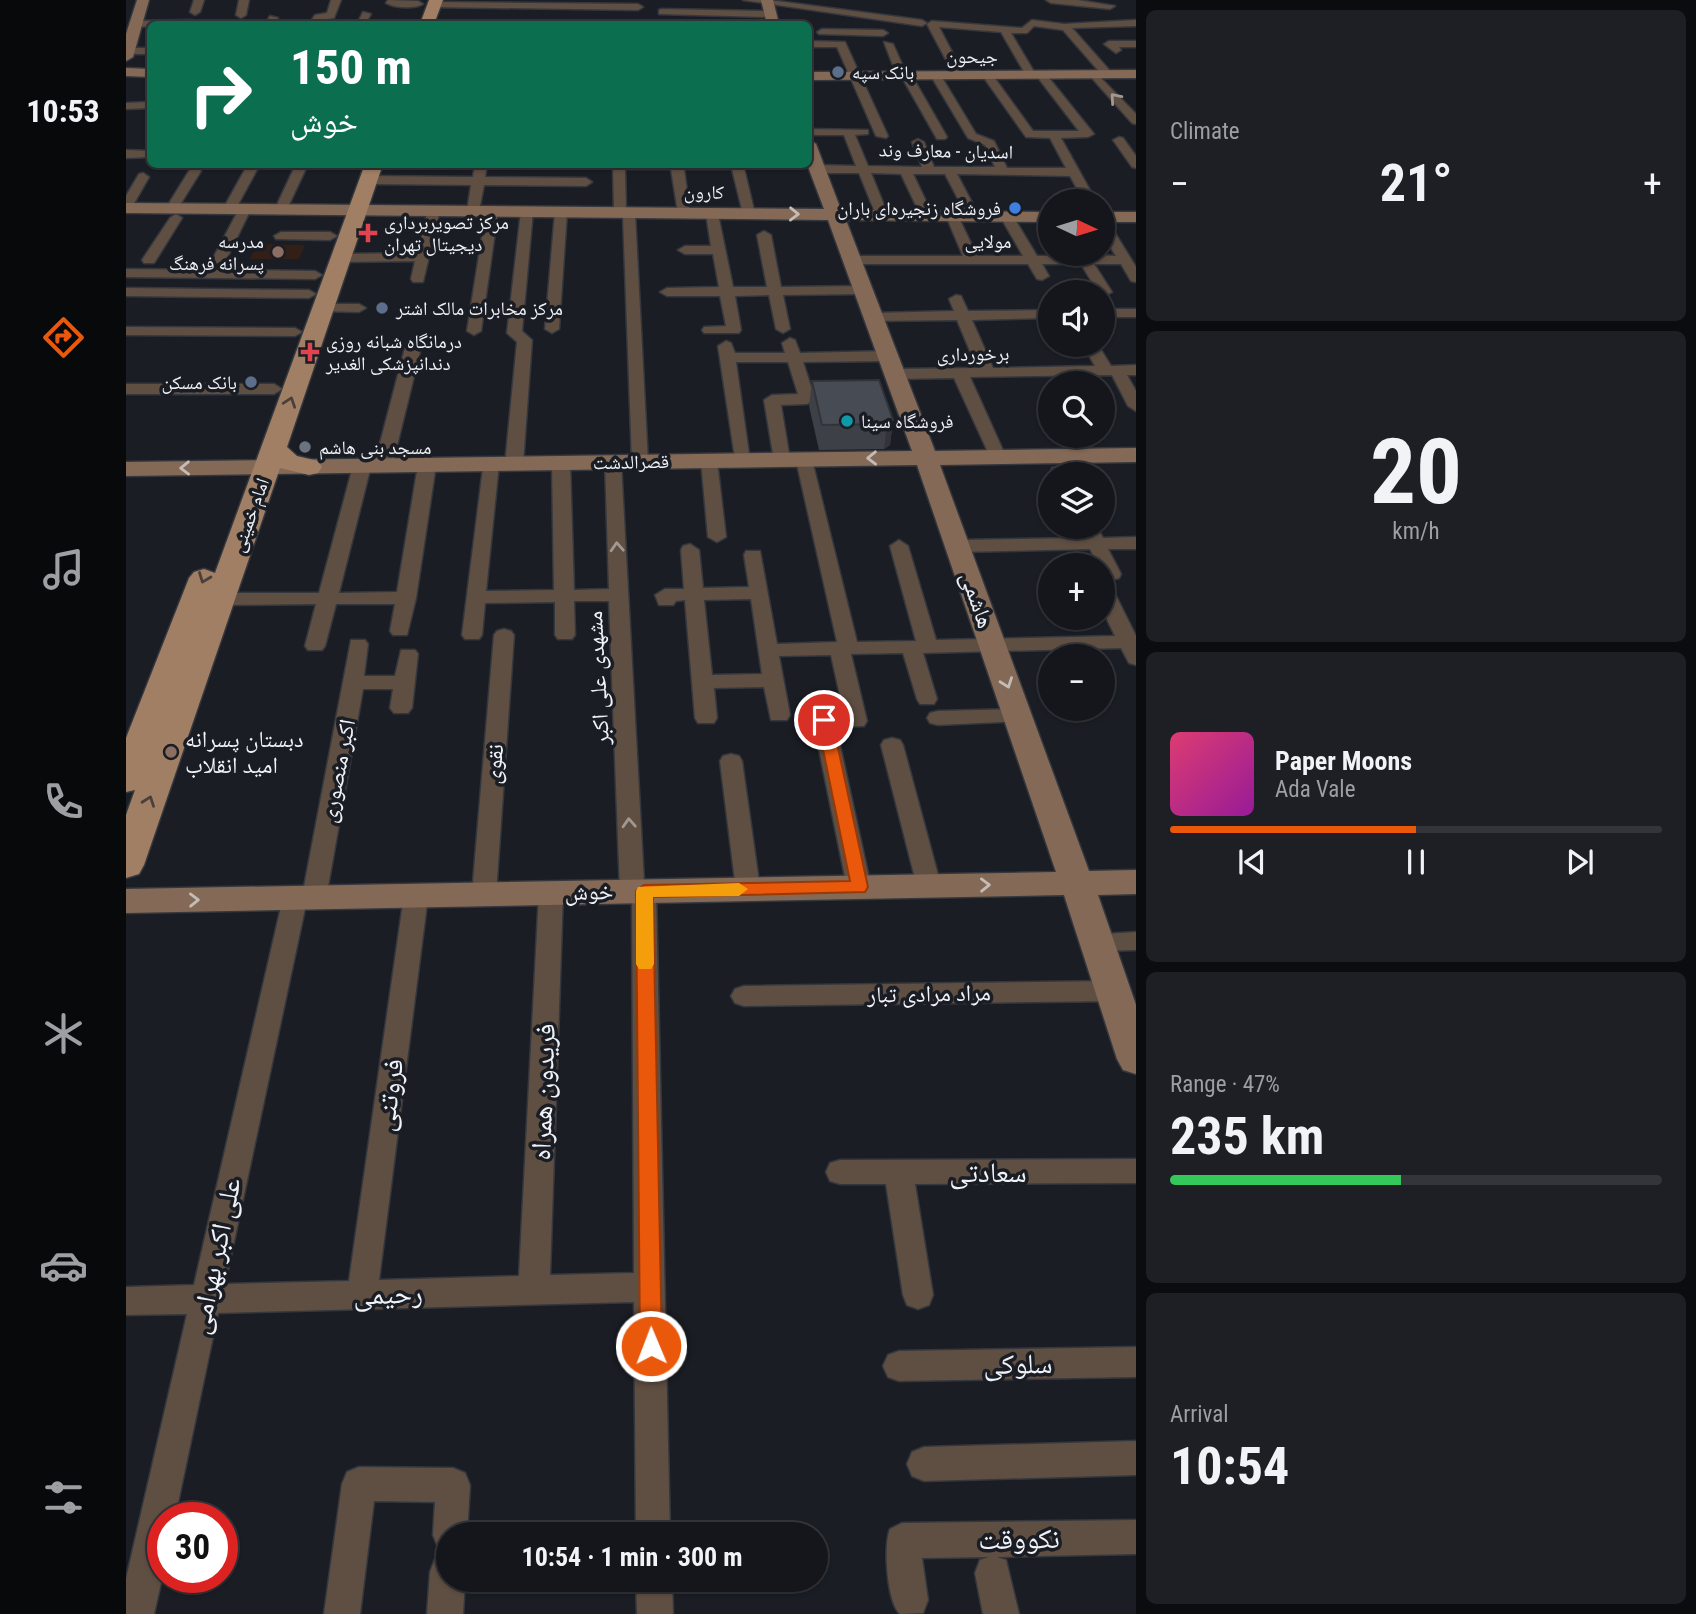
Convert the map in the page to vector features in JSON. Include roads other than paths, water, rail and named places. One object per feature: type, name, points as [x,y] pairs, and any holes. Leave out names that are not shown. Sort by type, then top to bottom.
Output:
[{"type":"main road","points":[[419,11],[435,3]]},
{"type":"main road","points":[[131,36],[136,6]]},
{"type":"main road","name":"جیحون","points":[[812,76],[852,71],[905,76],[1136,74]]},
{"type":"main road","points":[[126,72],[147,73]]},
{"type":"main road","name":"هاشمی","points":[[812,155],[958,546],[1136,1059]]},
{"type":"main road","name":"امام خمینی","points":[[126,781],[136,727],[261,461],[274,389],[295,332],[316,292],[349,209],[368,170]]},
{"type":"main road","name":"کارون","points":[[126,208],[174,213],[237,209],[483,211],[519,208],[624,213],[1038,216]]},
{"type":"main road","points":[[1115,217],[1136,217]]},
{"type":"main road","name":"امام خمینی","points":[[126,865],[220,599],[316,292]]},
{"type":"main road","name":"قصرالدشت","points":[[309,467],[1136,455]]},
{"type":"main road","points":[[126,469],[261,461],[278,457],[309,467]]},
{"type":"main road","name":"خوش","points":[[126,901],[1136,882]]},
{"type":"street","points":[[194,19],[199,0]]},
{"type":"street","points":[[235,18],[244,0]]},
{"type":"street","points":[[662,0],[663,21]]},
{"type":"street","points":[[748,0],[772,13]]},
{"type":"street","points":[[1051,0],[1113,7],[1135,25]]},
{"type":"street","points":[[315,21],[318,17],[331,16],[339,2]]},
{"type":"street","points":[[391,3],[419,11]]},
{"type":"street","points":[[435,3],[491,8],[586,3],[598,11],[638,8]]},
{"type":"street","points":[[662,12],[772,13],[927,24],[1031,36]]},
{"type":"street","points":[[362,21],[366,14]]},
{"type":"street","points":[[799,18],[842,18]]},
{"type":"street","points":[[1006,34],[1024,32],[1032,23],[1068,26],[1135,25]]},
{"type":"street","points":[[927,24],[959,75]]},
{"type":"street","points":[[1097,24],[1115,45],[1136,44]]},
{"type":"street","points":[[1068,26],[1136,121]]},
{"type":"street","points":[[812,32],[839,35],[883,33]]},
{"type":"street","points":[[987,75],[1030,135],[1088,134],[1036,75],[1006,34]]},
{"type":"street","points":[[812,43],[839,35]]},
{"type":"street","points":[[812,132],[882,134],[852,71],[839,35]]},
{"type":"street","points":[[131,36],[147,49]]},
{"type":"street","points":[[888,44],[905,76],[951,132],[990,143],[1003,171]]},
{"type":"street","points":[[830,66],[852,71]]},
{"type":"street","points":[[936,76],[951,132]]},
{"type":"street","points":[[126,106],[147,106]]},
{"type":"street","points":[[848,132],[882,215]]},
{"type":"street","points":[[1054,135],[1083,189]]},
{"type":"street","points":[[1119,140],[1136,164]]},
{"type":"street","points":[[918,142],[929,170]]},
{"type":"street","points":[[126,154],[147,154]]},
{"type":"street","name":"اسدیان - معارف وند","points":[[812,155],[863,169],[1074,172]]},
{"type":"street","points":[[219,260],[252,168]]},
{"type":"street","points":[[281,209],[300,168]]},
{"type":"street","points":[[438,185],[443,168]]},
{"type":"street","points":[[472,635],[476,597],[525,340],[514,333],[483,211],[478,181],[480,168]]},
{"type":"street","points":[[619,168],[635,293],[640,462]]},
{"type":"street","points":[[677,168],[684,213]]},
{"type":"street","points":[[738,168],[749,214]]},
{"type":"street","points":[[368,170],[438,185],[478,181],[586,183]]},
{"type":"street","points":[[368,170],[398,171]]},
{"type":"street","points":[[905,170],[927,216]]},
{"type":"street","points":[[949,170],[973,216]]},
{"type":"street","points":[[195,171],[174,213],[143,260],[296,260]]},
{"type":"street","points":[[126,175],[142,176],[126,208]]},
{"type":"street","points":[[474,331],[501,274],[519,208]]},
{"type":"street","points":[[418,279],[434,210]]},
{"type":"street","points":[[552,329],[561,212]]},
{"type":"street","points":[[709,330],[734,330],[712,214]]},
{"type":"street","points":[[952,216],[972,260]]},
{"type":"street","points":[[1006,216],[1042,276]]},
{"type":"street","points":[[764,235],[775,291],[807,400],[772,400],[793,460],[844,648],[856,721],[824,720],[859,887]]},
{"type":"street","points":[[281,237],[336,247],[424,257]]},
{"type":"street","points":[[1115,244],[1136,278]]},
{"type":"street","points":[[685,250],[720,255]]},
{"type":"street","points":[[698,261],[720,255]]},
{"type":"street","name":"مولایی","points":[[851,260],[922,260],[942,257],[972,260],[1038,260]]},
{"type":"street","name":"مولایی","points":[[1115,259],[1125,260]]},
{"type":"street","points":[[922,260],[929,278]]},
{"type":"street","points":[[126,274],[316,292],[359,308]]},
{"type":"street","points":[[668,310],[666,288],[727,292],[863,290]]},
{"type":"street","points":[[126,292],[316,292]]},
{"type":"street","points":[[956,299],[987,373]]},
{"type":"street","points":[[1130,313],[1136,332]]},
{"type":"street","points":[[873,317],[1038,314]]},
{"type":"street","points":[[126,331],[295,332]]},
{"type":"street","points":[[742,461],[727,352],[789,343],[891,365]]},
{"type":"street","points":[[315,646],[327,598],[413,348]]},
{"type":"street","points":[[1100,357],[1111,371]]},
{"type":"street","name":"برخورداری","points":[[891,365],[960,373],[1038,372]]},
{"type":"street","name":"برخورداری","points":[[1111,371],[1136,370]]},
{"type":"street","points":[[960,373],[998,457]]},
{"type":"street","points":[[1115,377],[1136,406]]},
{"type":"street","points":[[126,389],[248,393],[274,389]]},
{"type":"street","points":[[709,461],[717,537]]},
{"type":"street","name":"مشهدی علی اکبر","points":[[613,462],[638,891],[650,1287],[653,1522]]},
{"type":"street","points":[[561,463],[565,635]]},
{"type":"street","points":[[400,631],[427,465]]},
{"type":"street","points":[[1094,539],[1102,553]]},
{"type":"street","points":[[958,546],[1136,544]]},
{"type":"street","points":[[899,545],[927,699]]},
{"type":"street","points":[[690,550],[692,594],[706,718]]},
{"type":"street","points":[[753,555],[779,715]]},
{"type":"street","points":[[666,601],[665,595],[759,593]]},
{"type":"street","points":[[476,597],[619,595]]},
{"type":"street","points":[[220,599],[406,598]]},
{"type":"street","points":[[769,650],[993,644],[1133,648],[1115,614]]},
{"type":"street","name":"نقوی","points":[[484,894],[504,635]]},
{"type":"street","name":"اکبر منصوری","points":[[304,898],[353,683],[358,644]]},
{"type":"street","points":[[401,708],[408,654]]},
{"type":"street","points":[[702,682],[774,680]]},
{"type":"street","points":[[353,683],[404,682]]},
{"type":"street","points":[[938,718],[1018,716]]},
{"type":"street","points":[[892,745],[929,886]]},
{"type":"street","points":[[731,761],[748,889]]},
{"type":"street","name":"فریدون همراه","points":[[534,1290],[551,893]]},
{"type":"street","name":"فروتنی","points":[[362,1295],[416,895]]},
{"type":"street","name":"علی اکبر بهرامی","points":[[136,1614],[206,1299],[304,898]]},
{"type":"street","points":[[1097,942],[1136,942]]},
{"type":"street","name":"مراد مرادی تبار","points":[[744,996],[1114,991]]},
{"type":"street","name":"سعادتی","points":[[840,1172],[1136,1171]]},
{"type":"street","points":[[899,1172],[918,1295]]},
{"type":"street","name":"رحیمی","points":[[126,1301],[650,1287]]},
{"type":"street","name":"سلوکی","points":[[899,1366],[1136,1362]]},
{"type":"street","points":[[924,1464],[1136,1458]]},
{"type":"street","points":[[342,1614],[359,1484],[453,1485],[451,1522]]},
{"type":"street","name":"نکووقت","points":[[910,1600],[902,1541],[1136,1537]]},
{"type":"street","points":[[993,1573],[1000,1614]]},
{"type":"street","points":[[445,1614],[447,1592]]},
{"type":"street","points":[[654,1592],[654,1614]]},
{"type":"place","name":"بانک سپه","points":[[838,72]]},
{"type":"place","name":"فروشگاه زنجیره‌ای باران","points":[[1015,208]]},
{"type":"place","name":"مرکز تصویربرداری دیجیتال تهران","points":[[368,233]]},
{"type":"place","name":"مدرسه پسرانه فرهنگ","points":[[278,252]]},
{"type":"place","name":"مرکز مخابرات مالک اشتر","points":[[382,308]]},
{"type":"place","name":"درمانگاه شبانه روزی دندانپزشکی الغدیر","points":[[310,352]]},
{"type":"place","name":"بانک مسکن","points":[[251,382]]},
{"type":"place","name":"فروشگاه سینا","points":[[847,421]]},
{"type":"place","name":"مسجد بنی هاشم","points":[[305,447]]},
{"type":"place","name":"دبستان پسرانه امید انقلاب","points":[[171,752]]}]
